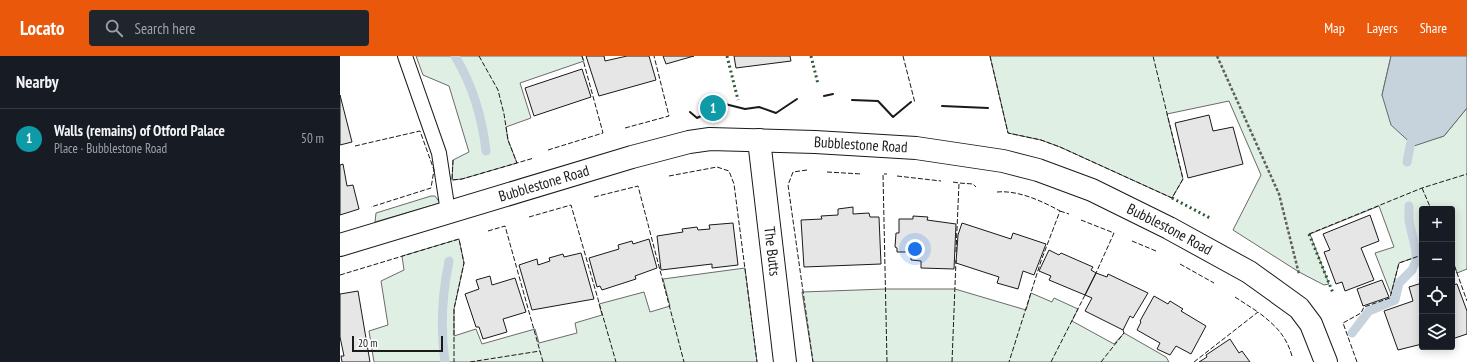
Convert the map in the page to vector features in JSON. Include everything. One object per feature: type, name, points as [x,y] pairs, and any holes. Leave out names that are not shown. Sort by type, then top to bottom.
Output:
[{"type":"street","name":"Bubblestone Road","points":[[340,246],[448,212],[678,144],[710,139],[892,146],[1016,164],[1072,182],[1112,200],[1196,242],[1249,272],[1274,289],[1299,308],[1305,315],[1313,329],[1326,362]]},
{"type":"street","name":"The Butts","points":[[759,140],[786,362]]},
{"type":"lane","points":[[405,56],[439,153],[448,212]]},
{"type":"path","points":[[1217,56],[1279,194],[1301,279]]},
{"type":"green space","points":[[416,56],[582,56],[584,61],[520,83],[531,118],[506,127],[508,140],[517,163],[462,179],[452,180],[453,160],[469,152],[449,86],[423,75]]},
{"type":"green space","points":[[990,56],[1391,56],[1382,95],[1414,145],[1444,136],[1467,108],[1467,269],[1457,273],[1455,267],[1455,206],[1419,206],[1419,256],[1399,263],[1391,294],[1375,253],[1394,247],[1379,206],[1310,234],[1329,284],[1324,285],[1299,272],[1233,230],[1261,175],[1229,101],[1167,114],[1183,179],[1172,198],[1060,147],[1041,140],[1008,133]]},
{"type":"green space","points":[[435,196],[440,203],[375,222],[376,213]]},
{"type":"green space","points":[[459,239],[464,263],[454,309],[454,336],[476,329],[482,344],[535,329],[539,343],[577,333],[575,323],[602,315],[599,304],[644,292],[650,312],[670,306],[663,279],[745,268],[757,362],[374,362],[369,331],[388,325],[381,281],[404,270],[402,256]]},
{"type":"green space","points":[[885,289],[955,289],[1026,310],[1031,293],[1052,302],[1054,298],[1078,309],[1072,321],[1114,344],[1124,333],[1166,357],[1169,362],[813,362],[802,292]]},
{"type":"shaded area","points":[[1391,56],[1467,56],[1467,108],[1444,136],[1414,146],[1391,125],[1382,95]]},
{"type":"building","points":[[586,56],[604,56],[605,61],[627,56],[649,56],[656,80],[599,96]]},
{"type":"building","points":[[663,56],[694,56],[666,64]]},
{"type":"building","points":[[734,56],[790,56],[791,61],[736,68]]},
{"type":"building","points":[[582,69],[591,97],[534,116],[525,88]]},
{"type":"building","points":[[340,95],[352,142],[340,145]]},
{"type":"building","points":[[1209,115],[1213,131],[1233,127],[1243,164],[1188,178],[1175,123]]},
{"type":"building","points":[[343,164],[347,186],[353,185],[359,209],[340,215],[340,165]]},
{"type":"building","points":[[853,207],[853,214],[869,213],[870,217],[879,217],[881,264],[804,267],[801,220],[822,219],[821,216],[838,215],[838,209]]},
{"type":"building","points":[[1370,215],[1379,241],[1361,248],[1374,280],[1345,291],[1342,282],[1336,284],[1324,252],[1330,250],[1323,234]]},
{"type":"building","points":[[913,216],[928,217],[927,220],[956,224],[954,269],[921,268],[921,261],[911,260],[911,252],[897,252],[897,248],[895,247],[896,233],[899,233],[899,219],[913,219]]},
{"type":"building","points":[[733,223],[738,265],[712,268],[712,264],[661,270],[657,236],[683,232],[682,229],[697,227],[698,230],[710,229],[709,225]]},
{"type":"building","points":[[962,223],[1011,239],[1013,233],[1046,244],[1034,275],[1023,271],[1018,289],[997,283],[999,277],[956,263],[958,235]]},
{"type":"building","points":[[649,239],[657,268],[635,276],[636,279],[602,290],[600,286],[597,287],[589,258],[619,249],[618,245],[632,241],[633,244]]},
{"type":"building","points":[[1049,250],[1059,255],[1061,253],[1093,267],[1091,270],[1096,273],[1085,295],[1049,280],[1051,276],[1039,271]]},
{"type":"building","points":[[581,253],[594,299],[532,310],[519,265],[537,259],[538,265],[550,261],[549,258],[563,254],[564,257]]},
{"type":"building","points":[[1096,273],[1107,277],[1108,274],[1148,293],[1133,318],[1130,316],[1123,330],[1085,311],[1092,298],[1085,295]]},
{"type":"building","points":[[490,276],[492,285],[515,278],[526,312],[503,319],[507,332],[483,339],[479,327],[476,327],[465,294],[479,289],[476,280]]},
{"type":"building","points":[[1382,280],[1389,297],[1363,306],[1357,289]]},
{"type":"building","points":[[1419,284],[1419,345],[1398,350],[1384,311],[1413,301],[1409,287]]},
{"type":"building","points":[[1455,284],[1457,284],[1467,311],[1467,334],[1455,338],[1455,314]]},
{"type":"building","points":[[358,291],[370,362],[342,362],[341,356],[344,356],[340,337],[340,294]]},
{"type":"building","points":[[1154,296],[1168,304],[1170,301],[1183,309],[1181,311],[1206,326],[1191,354],[1176,346],[1170,355],[1157,349],[1160,343],[1137,330],[1141,322],[1140,321]]},
{"type":"building","points":[[1230,339],[1239,353],[1242,351],[1250,362],[1199,362],[1207,357],[1206,355]]},
{"type":"waterway","points":[[455,56],[467,79],[476,102],[486,151]]},
{"type":"waterway","points":[[1407,162],[1411,142]]},
{"type":"waterway","points":[[1352,333],[1369,311],[1395,300],[1399,283],[1412,270],[1416,261],[1416,251],[1409,221],[1409,206]]},
{"type":"waterway","points":[[445,362],[443,349],[442,312],[449,261]]},
{"type":"hedge","points":[[727,56],[738,100]]},
{"type":"hedge","points":[[811,56],[818,84]]},
{"type":"hedge","points":[[1172,198],[1210,218]]},
{"type":"hedge","points":[[1309,234],[1333,293]]},
{"type":"fence","points":[[479,56],[498,90],[508,140],[517,163]]},
{"type":"fence","points":[[548,150],[603,133],[582,56]]},
{"type":"fence","points":[[625,128],[669,116],[654,56]]},
{"type":"fence","points":[[903,56],[915,103]]},
{"type":"fence","points":[[990,56],[1008,133],[1041,140],[1060,147],[1172,198],[1183,179],[1153,56]]},
{"type":"fence","points":[[355,146],[420,131],[434,170],[431,188],[371,207]]},
{"type":"fence","points":[[453,160],[452,180],[462,179],[534,158]]},
{"type":"fence","points":[[669,176],[717,167],[729,171],[734,184],[757,362]]},
{"type":"fence","points":[[807,170],[793,172],[788,185],[813,362]]},
{"type":"fence","points":[[827,172],[862,174]]},
{"type":"fence","points":[[887,174],[883,174],[887,362]]},
{"type":"fence","points":[[1309,234],[1422,188],[1467,174]]},
{"type":"fence","points":[[897,176],[941,181]]},
{"type":"fence","points":[[953,182],[959,183]]},
{"type":"fence","points":[[956,252],[959,183],[973,184],[976,187]]},
{"type":"fence","points":[[594,197],[638,186],[684,362]]},
{"type":"fence","points":[[1422,188],[1430,206]]},
{"type":"fence","points":[[997,192],[1021,194],[1038,200],[1060,211],[1041,261],[1009,362]]},
{"type":"fence","points":[[529,217],[571,205],[616,362]]},
{"type":"fence","points":[[1060,211],[1069,214]]},
{"type":"fence","points":[[1081,220],[1114,233],[1096,273]]},
{"type":"fence","points":[[488,231],[505,226],[543,362]]},
{"type":"fence","points":[[340,275],[459,239],[464,263],[454,309],[454,362]]},
{"type":"fence","points":[[1132,241],[1156,251]]},
{"type":"fence","points":[[1357,362],[1343,323],[1361,313],[1364,307],[1390,298],[1399,263],[1419,256]]},
{"type":"fence","points":[[952,362],[956,260]]},
{"type":"fence","points":[[1180,264],[1214,283]]},
{"type":"fence","points":[[1455,267],[1467,301]]},
{"type":"fence","points":[[1051,362],[1085,295]]},
{"type":"fence","points":[[1235,297],[1258,312]]},
{"type":"fence","points":[[1194,362],[1258,312],[1270,321],[1283,336],[1292,356]]},
{"type":"fence","points":[[1101,362],[1124,333],[1123,330]]},
{"type":"fence","points":[[470,362],[540,351]]},
{"type":"wall","points":[[824,96],[833,94]]},
{"type":"wall","points":[[690,112],[697,118],[725,104],[745,109],[759,107],[776,113],[797,99]]},
{"type":"wall","points":[[852,100],[878,101],[893,117],[911,102]]},
{"type":"wall","points":[[942,106],[988,108]]},
{"type":"place","name":"Walls (remains) of Otford Palace","points":[[713,108]]}]
